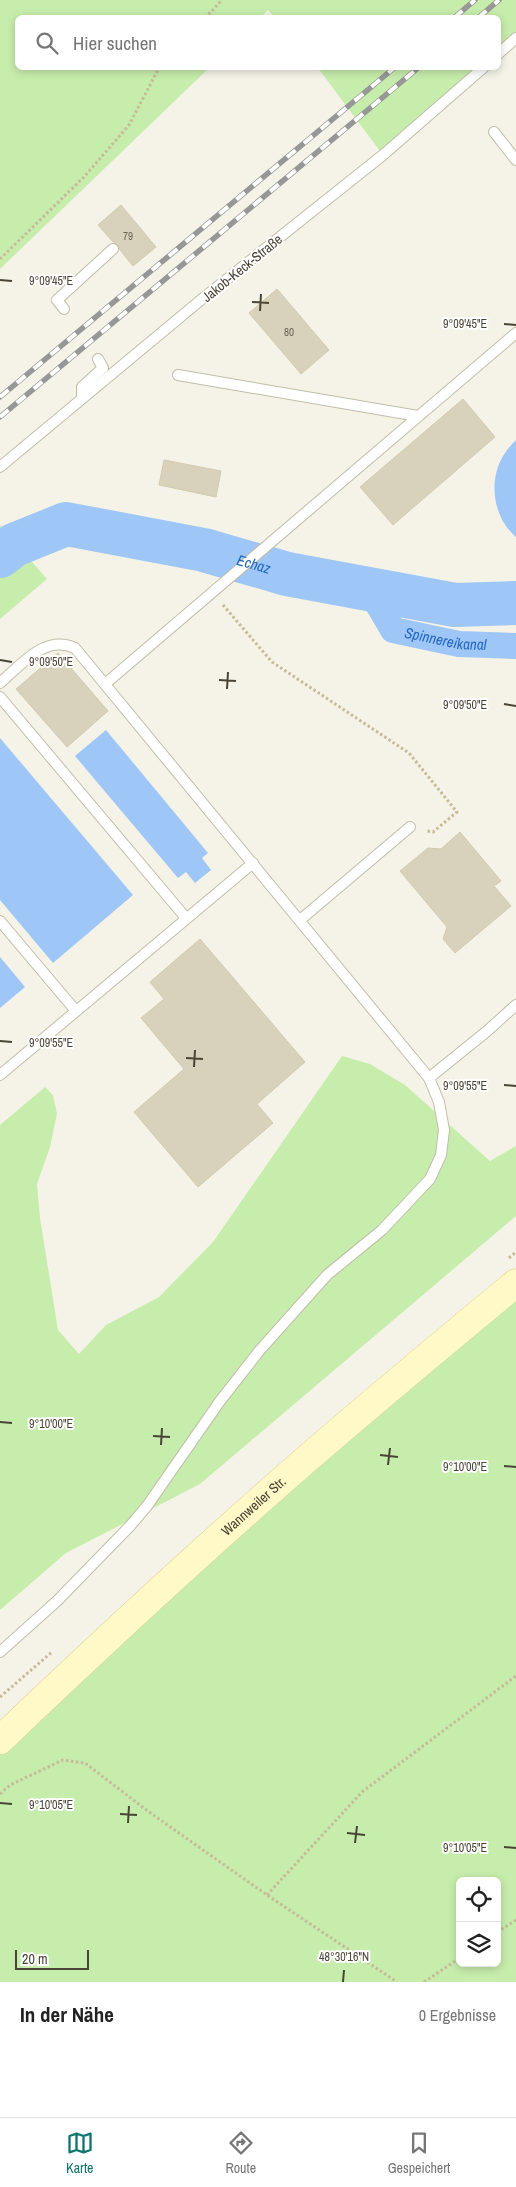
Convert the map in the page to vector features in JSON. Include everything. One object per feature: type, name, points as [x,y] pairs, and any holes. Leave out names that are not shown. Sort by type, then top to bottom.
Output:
[{"type":"main road","name":"Wannweiler Str.","points":[[0,1740],[259,1500],[516,1283]]},
{"type":"lane","points":[[501,51],[516,38]]},
{"type":"lane","name":"Jakob-Keck-Straße","points":[[0,467],[82,398],[383,155],[481,70]]},
{"type":"lane","points":[[494,132],[516,160]]},
{"type":"lane","points":[[64,309],[56,300],[113,249]]},
{"type":"lane","points":[[106,684],[516,332]]},
{"type":"lane","points":[[82,398],[82,387],[103,368],[98,359]]},
{"type":"lane","points":[[178,375],[418,416]]},
{"type":"lane","points":[[0,683],[41,648],[52,643],[64,643],[75,648],[429,1078],[439,1102],[444,1130],[441,1155],[430,1178],[382,1230],[327,1275],[260,1350],[225,1395],[147,1506],[130,1526],[57,1601],[0,1652]]},
{"type":"lane","points":[[0,697],[103,817],[186,918]]},
{"type":"lane","points":[[300,920],[410,826]]},
{"type":"lane","points":[[0,1075],[253,862]]},
{"type":"lane","points":[[0,921],[76,1011]]},
{"type":"lane","points":[[429,1078],[516,1005]]},
{"type":"path","points":[[208,15],[222,0]]},
{"type":"path","points":[[0,259],[84,178],[129,125],[158,70]]},
{"type":"path","points":[[213,593],[272,662],[409,753],[457,812],[433,832],[410,826]]},
{"type":"path","points":[[267,1896],[362,1792],[516,1676]]},
{"type":"path","points":[[0,1794],[10,1785],[62,1760],[85,1763],[149,1812],[267,1896],[397,1982]]},
{"type":"path","points":[[501,1929],[516,1920]]},
{"type":"path","points":[[424,1982],[456,1961]]},
{"type":"green space","points":[[0,0],[516,0],[516,38],[501,52],[501,15],[272,15],[268,10],[263,15],[15,15],[15,70],[207,70],[0,269]]},
{"type":"green space","points":[[319,70],[481,70],[383,155]]},
{"type":"green space","points":[[0,525],[47,579],[0,619]]},
{"type":"green space","points":[[342,1056],[370,1064],[405,1085],[490,1161],[516,1146],[516,1216],[200,1484],[66,1553],[0,1610],[0,1125],[45,1087],[53,1095],[57,1114],[50,1147],[37,1184],[40,1218],[58,1330],[79,1354],[106,1325],[159,1297],[213,1242]]},
{"type":"green space","points":[[516,1294],[516,1982],[0,1982],[0,1735]]},
{"type":"water","points":[[516,440],[516,537],[503,521],[498,511],[494,489],[495,478],[502,458]]},
{"type":"water","points":[[106,730],[208,853],[202,858],[211,870],[195,883],[186,872],[178,878],[75,756]]},
{"type":"water","points":[[0,738],[133,895],[53,963],[0,900]]},
{"type":"water","points":[[0,957],[25,987],[0,1008]]},
{"type":"building","points":[[121,205],[156,247],[133,266],[118,245],[98,225]]},
{"type":"building","points":[[277,289],[329,350],[301,374],[249,313]]},
{"type":"building","points":[[463,399],[495,437],[393,525],[360,487]]},
{"type":"building","points":[[164,460],[221,471],[216,497],[159,485]]},
{"type":"building","points":[[58,653],[108,711],[67,747],[16,689]]},
{"type":"building","points":[[460,832],[501,881],[494,886],[511,906],[455,953],[443,939],[447,927],[400,871],[428,848],[441,849]]},
{"type":"building","points":[[200,939],[305,1062],[257,1104],[273,1123],[198,1187],[134,1112],[184,1069],[141,1018],[164,999],[150,982]]},
{"type":"waterway","name":"Echaz","points":[[0,556],[14,545],[66,524],[204,550],[287,574],[455,605],[516,603]]},
{"type":"waterway","name":"Spinnereikanal","points":[[369,589],[393,630],[459,644],[516,646]]},
{"type":"railway","points":[[458,15],[475,0]]},
{"type":"railway","points":[[482,15],[499,0]]},
{"type":"railway","points":[[0,397],[392,70]]},
{"type":"railway","points":[[0,417],[416,70]]}]
